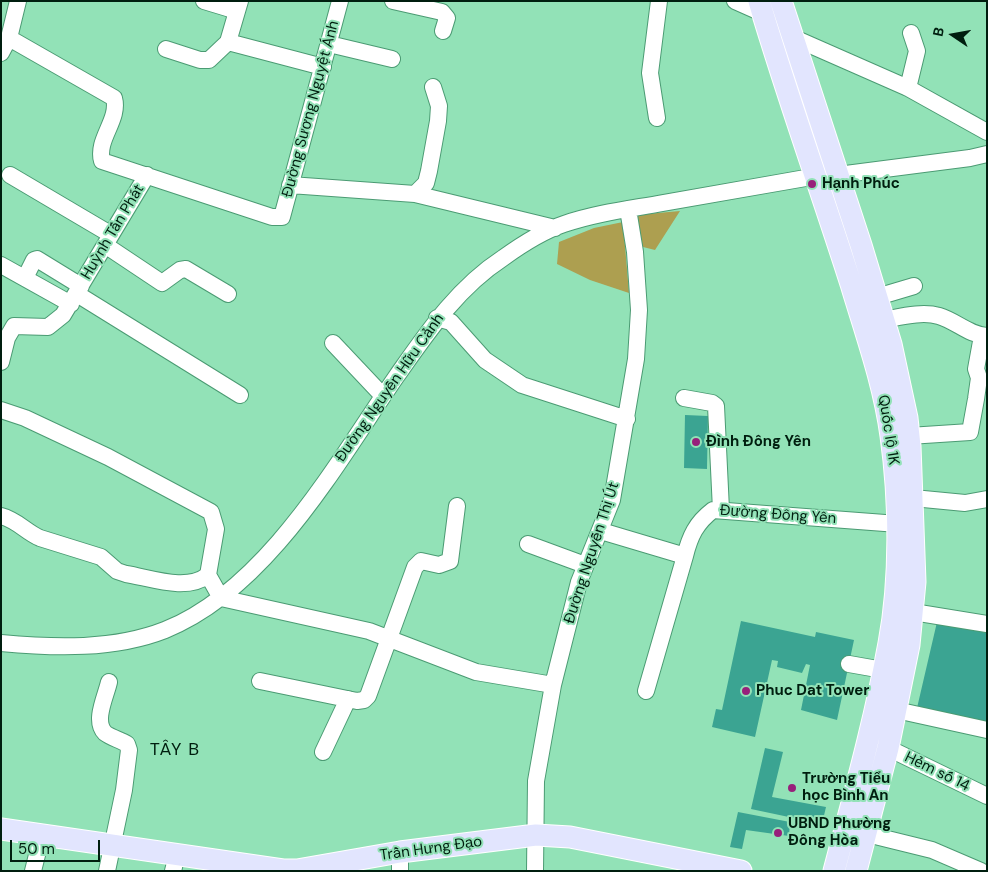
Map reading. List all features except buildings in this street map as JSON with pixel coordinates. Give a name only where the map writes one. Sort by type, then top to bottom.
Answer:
[{"type":"main road","name":"Quốc lộ 1K","points":[[781,1],[877,297],[907,418],[909,436],[913,498],[896,710],[867,834],[856,871]]},
{"type":"main road","name":"Quốc lộ 1K","points":[[761,7],[869,341],[887,411],[894,463],[903,611],[883,670],[860,774],[834,871]]},
{"type":"main road","name":"Trần Hưng Đạo","points":[[1,829],[113,845],[175,863],[297,871],[400,861],[536,835],[570,837],[741,871]]},
{"type":"street","points":[[1,54],[9,38],[18,1]]},
{"type":"street","points":[[166,49],[205,61],[228,42],[238,6],[204,1]]},
{"type":"street","name":"Đường Sương Nguyệt Ánh","points":[[147,175],[272,217],[282,217],[340,1]]},
{"type":"street","points":[[393,1],[442,12],[447,18],[442,31]]},
{"type":"street","points":[[657,118],[650,73],[659,1]]},
{"type":"street","points":[[735,1],[761,7]]},
{"type":"street","points":[[908,88],[918,51],[911,33]]},
{"type":"street","points":[[792,37],[908,88],[987,132]]},
{"type":"street","name":"Huỳnh Tấn Phát","points":[[1,362],[4,337],[14,326],[18,324],[48,327],[63,315],[147,175],[102,161],[100,152],[117,107],[114,98],[9,38]]},
{"type":"street","points":[[228,42],[322,67]]},
{"type":"street","points":[[329,44],[392,58]]},
{"type":"street","points":[[415,194],[426,183],[437,128],[439,106],[433,87]]},
{"type":"street","points":[[838,175],[970,158],[987,154]]},
{"type":"street","points":[[10,175],[107,240],[162,283],[180,270],[186,269],[228,294]]},
{"type":"street","name":"Đường Nguyễn Hữu Cảnh","points":[[1,643],[53,648],[135,638],[176,625],[238,586],[293,526],[437,318],[476,278],[501,258],[555,228],[612,211],[816,176]]},
{"type":"street","points":[[290,185],[415,194],[555,228]]},
{"type":"street","name":"Đường Nguyễn Thị Út","points":[[535,871],[536,781],[553,685],[570,614],[585,565],[601,531],[612,500],[627,420],[639,327],[635,252],[628,209]]},
{"type":"street","points":[[24,278],[34,260],[37,259],[76,295],[240,396]]},
{"type":"street","points":[[1,265],[24,278],[76,295]]},
{"type":"street","points":[[877,297],[914,286]]},
{"type":"street","points":[[883,320],[919,315],[938,316],[984,336],[976,369],[983,377],[970,432],[909,436]]},
{"type":"street","points":[[437,318],[451,322],[485,360],[522,385],[627,420]]},
{"type":"street","points":[[333,343],[383,396]]},
{"type":"street","points":[[684,398],[712,403],[716,406],[721,510]]},
{"type":"street","points":[[1,410],[25,418],[108,457],[211,512],[216,529],[208,576],[221,598],[369,631],[476,672],[553,685]]},
{"type":"street","points":[[913,498],[965,502],[987,499]]},
{"type":"street","points":[[260,681],[348,699],[364,700],[368,696],[391,638],[418,563],[421,561],[439,565],[450,560],[457,506]]},
{"type":"street","name":"Đường Đông Yên","points":[[646,691],[691,534],[704,517],[713,510],[898,524]]},
{"type":"street","points":[[1,516],[17,522],[30,534],[102,557],[117,571],[126,574],[189,584],[200,582],[208,576]]},
{"type":"street","points":[[601,531],[685,556]]},
{"type":"street","points":[[528,544],[585,565]]},
{"type":"street","points":[[903,611],[987,624]]},
{"type":"street","points":[[849,664],[883,670]]},
{"type":"street","points":[[106,871],[113,845],[129,750],[127,744],[105,733],[101,726],[99,718],[109,682]]},
{"type":"street","points":[[323,752],[348,699]]},
{"type":"street","points":[[896,710],[987,730]]},
{"type":"street","name":"Hẻm số 14","points":[[888,748],[987,796]]},
{"type":"street","points":[[867,834],[932,850],[981,871]]},
{"type":"street","points":[[33,871],[42,835]]},
{"type":"shaded area","points":[[680,211],[655,250],[639,246],[636,215]]},
{"type":"shaded area","points":[[623,222],[629,293],[590,280],[557,264],[559,242],[594,228]]},
{"type":"place","name":"Hạnh Phúc","points":[[812,184]]},
{"type":"place","name":"Đình Đông Yên","points":[[696,442]]},
{"type":"place","name":"Phuc Dat Tower","points":[[746,691]]},
{"type":"place","name":"Trường Tiểu học Bình An","points":[[792,788]]},
{"type":"place","name":"UBND Phường Đông Hòa","points":[[778,833]]},
{"type":"district","name":"TÂY B","points":[[175,750]]}]
